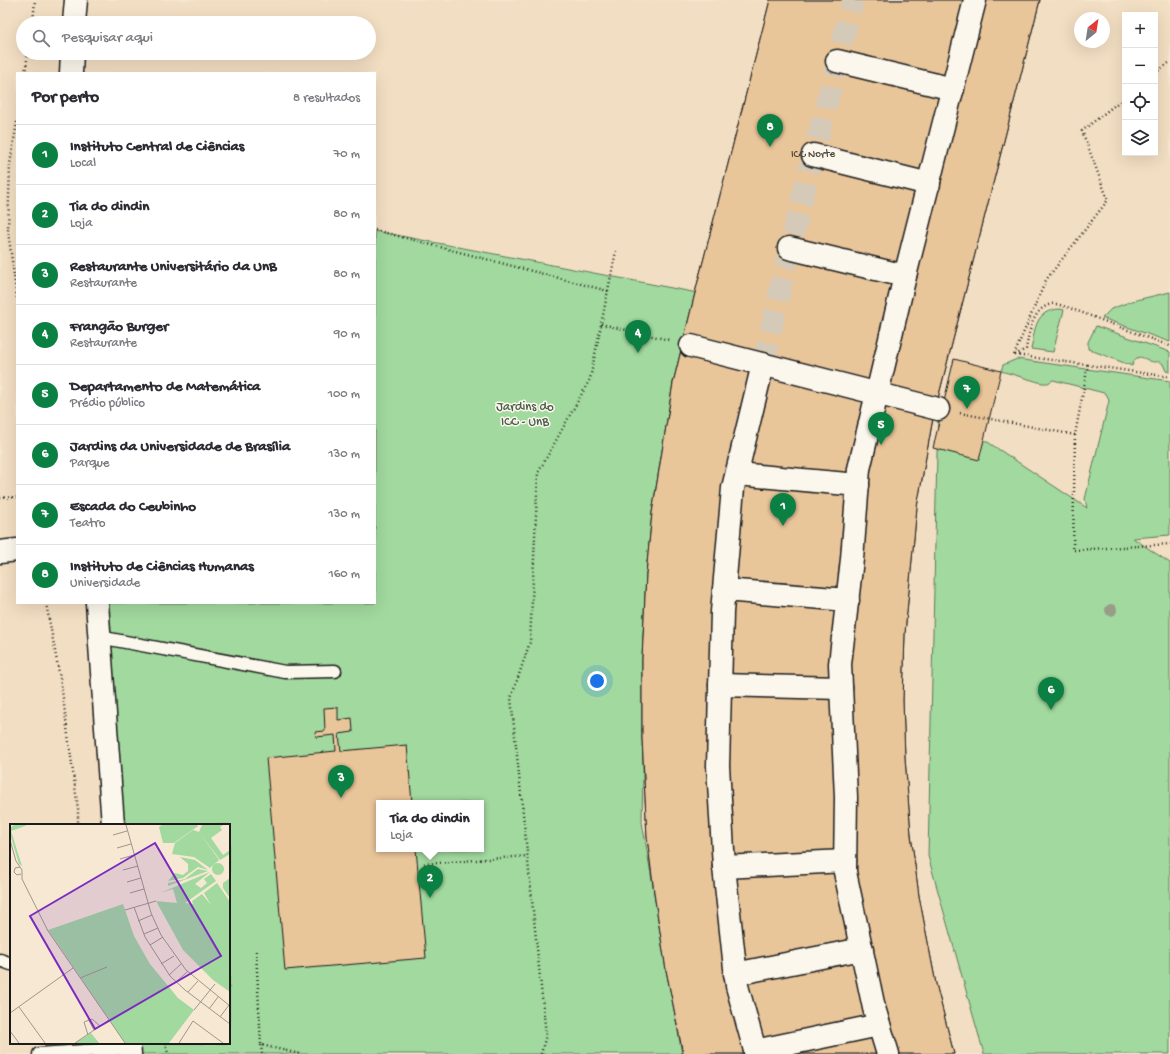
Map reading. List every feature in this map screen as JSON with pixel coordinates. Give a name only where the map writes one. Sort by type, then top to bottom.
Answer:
[{"type":"street","points":[[75,16],[76,0]]},
{"type":"street","points":[[888,1054],[879,1025],[845,872],[846,797],[840,664],[848,600],[860,469],[905,276],[975,0]]},
{"type":"street","points":[[70,72],[71,60]]},
{"type":"street","points":[[837,61],[953,89]]},
{"type":"street","points":[[813,155],[929,184]]},
{"type":"street","points":[[789,248],[905,276]]},
{"type":"street","points":[[691,346],[938,409]]},
{"type":"street","points":[[763,364],[733,488],[722,612],[718,766],[724,867],[737,986],[756,1053],[879,1025]]},
{"type":"street","points":[[736,474],[858,485]]},
{"type":"street","points":[[0,552],[16,550]]},
{"type":"street","points":[[724,590],[848,600]]},
{"type":"street","points":[[97,604],[113,824]]},
{"type":"street","points":[[720,685],[841,688]]},
{"type":"street","points":[[724,867],[845,861]]},
{"type":"street","points":[[735,974],[862,949]]},
{"type":"lane","points":[[99,637],[285,672],[335,671]]},
{"type":"lane","points":[[0,960],[10,964]]},
{"type":"lane","points":[[44,1050],[130,1048]]},
{"type":"path","points":[[34,16],[35,0]]},
{"type":"path","points":[[25,72],[27,60]]},
{"type":"path","points":[[1158,72],[1170,62]]},
{"type":"path","points":[[1014,355],[1046,280],[1108,200],[1082,131],[1122,99]]},
{"type":"path","points":[[16,128],[10,164],[8,231],[16,291]]},
{"type":"path","points":[[376,230],[608,291]]},
{"type":"path","points":[[541,1054],[546,1035],[511,698],[530,642],[538,472],[590,379],[616,252]]},
{"type":"path","points":[[1014,355],[1026,349],[1034,318],[1039,310],[1053,304],[1067,307],[1170,346]]},
{"type":"path","points":[[601,324],[691,346]]},
{"type":"path","points":[[1014,355],[1170,377]]},
{"type":"path","points":[[1088,365],[1075,435],[1073,550],[1170,544]]},
{"type":"path","points":[[938,409],[1075,435]]},
{"type":"path","points":[[0,498],[16,497]]},
{"type":"path","points":[[46,604],[61,682],[78,810],[78,824]]},
{"type":"path","points":[[424,864],[527,856]]},
{"type":"path","points":[[256,951],[262,1054]]},
{"type":"path","points":[[166,1044],[168,1054]]},
{"type":"path","points":[[261,1045],[300,1054]]},
{"type":"shaded area","points":[[0,0],[1170,0],[1170,1054],[0,1054]]},
{"type":"green space","name":"Jardins do ICC - UnB","points":[[376,231],[703,294],[647,562],[642,822],[682,1054],[132,1054],[131,1044],[230,1044],[230,824],[114,824],[101,604],[376,604]]},
{"type":"green space","points":[[1170,292],[1170,342],[1102,318],[1111,309],[1132,301]]},
{"type":"green space","points":[[1052,310],[1064,310],[1053,352],[1031,349],[1035,328],[1041,317],[1045,313]]},
{"type":"green space","points":[[1096,326],[1170,352],[1170,372],[1166,371],[1163,364],[1159,362],[1154,362],[1139,357],[1134,361],[1132,366],[1088,349],[1088,342]]},
{"type":"green space","points":[[1017,359],[1170,381],[1170,535],[1133,538],[1170,563],[1170,1054],[984,1054],[928,856],[938,409],[1087,508],[1085,499],[1109,401],[1107,395],[1104,393],[1053,380],[1048,383],[1042,383],[1001,371],[1003,365]]},
{"type":"building","points":[[770,0],[1040,0],[933,418],[917,507],[905,633],[903,700],[905,758],[911,835],[919,896],[936,984],[954,1054],[683,1054],[666,970],[647,837],[642,738],[642,659],[646,574],[652,513],[673,383]],"holes":[[[869,10],[921,23],[916,41],[865,28]],[[846,103],[897,117],[892,133],[841,120]],[[822,196],[873,209],[869,226],[817,213]],[[798,288],[850,302],[842,329],[791,316]],[[770,411],[821,421],[815,450],[764,442]],[[751,527],[803,535],[801,553],[749,547]],[[743,622],[771,623],[770,643],[742,642]],[[798,809],[800,828],[747,833],[745,814]],[[809,900],[812,919],[759,927],[756,907]],[[825,989],[829,1009],[777,1020],[773,1001]]]},
{"type":"building","points":[[770,0],[1040,0],[933,418],[917,507],[905,633],[903,700],[905,758],[911,835],[919,896],[936,984],[954,1054],[683,1054],[666,970],[647,837],[642,738],[642,659],[646,574],[652,513],[673,383]]},
{"type":"building","points":[[954,359],[1001,371],[979,460],[933,448]]},
{"type":"building","points":[[338,707],[338,720],[352,718],[353,732],[339,734],[341,751],[407,745],[412,800],[376,800],[376,852],[416,852],[426,958],[285,970],[266,758],[336,751],[335,735],[316,737],[315,732],[325,731],[324,708]]},
{"type":"tunnel","points":[[763,364],[792,238],[853,0]]},
{"type":"place","name":"Instituto de Ciências Humanas","points":[[770,147]]},
{"type":"place","name":"Frangão Burger","points":[[638,353]]},
{"type":"place","name":"Escada do Ceubinho","points":[[967,409]]},
{"type":"place","name":"Departamento de Matemática","points":[[881,445]]},
{"type":"place","name":"Instituto Central de Ciências","points":[[783,526]]},
{"type":"place","name":"Jardins da Universidade de Brasília","points":[[1051,710]]},
{"type":"place","name":"Restaurante Universitário da UnB","points":[[341,798]]},
{"type":"place","name":"Tia do dindin","points":[[430,898]]}]
